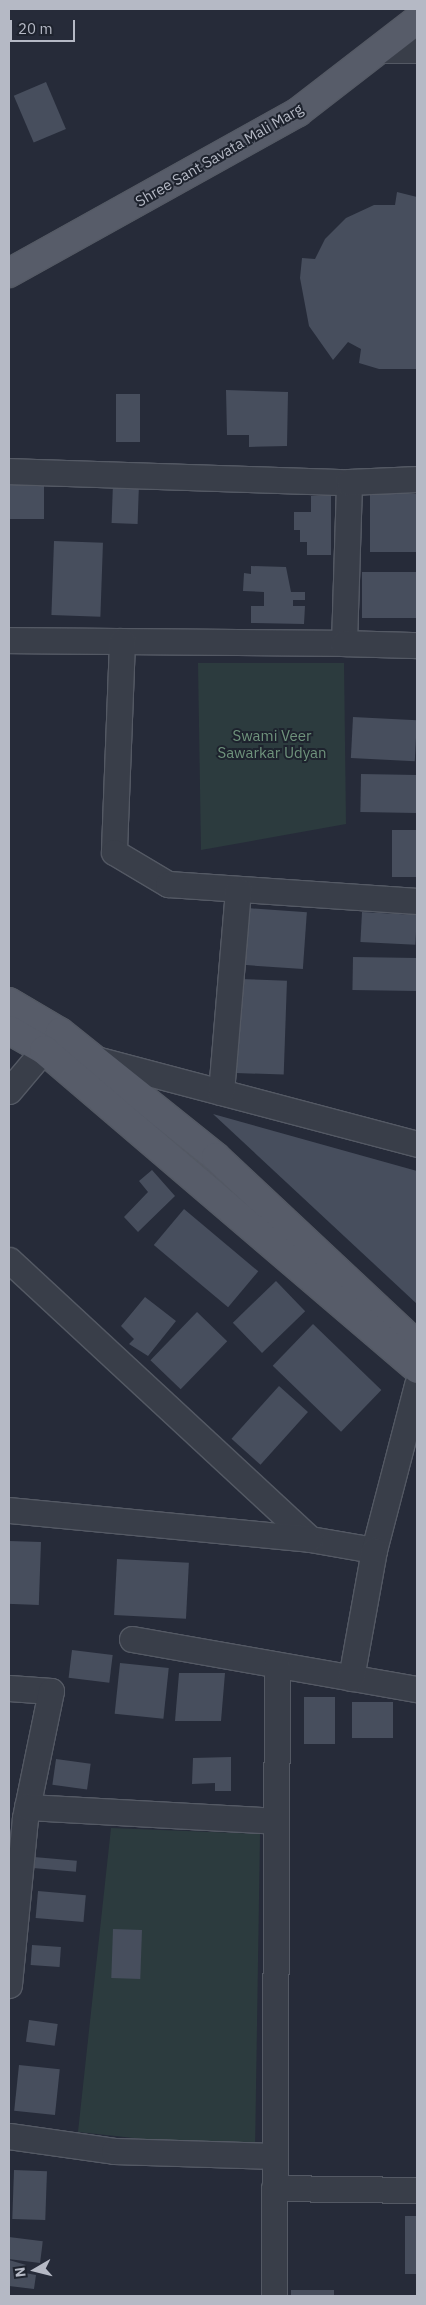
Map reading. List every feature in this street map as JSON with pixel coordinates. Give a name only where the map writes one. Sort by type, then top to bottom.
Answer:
[{"type":"main road","name":"Shree Sant Savata Mali Marg","points":[[9,273],[298,112],[383,50],[417,20]]},
{"type":"main road","points":[[9,1002],[417,1369]]},
{"type":"main road","points":[[9,1030],[52,1040],[92,1058],[216,1157],[417,1345]]},
{"type":"street","points":[[383,50],[417,50]]},
{"type":"street","points":[[9,471],[349,482],[417,479]]},
{"type":"street","points":[[344,643],[349,482]]},
{"type":"street","points":[[9,640],[417,645]]},
{"type":"street","points":[[122,641],[114,852],[168,884],[417,901]]},
{"type":"street","points":[[221,1092],[238,890]]},
{"type":"street","points":[[9,1091],[52,1040]]},
{"type":"street","points":[[92,1058],[417,1144]]},
{"type":"street","points":[[9,1260],[310,1539]]},
{"type":"street","points":[[351,1678],[374,1550],[417,1385]]},
{"type":"street","points":[[9,1510],[310,1539],[374,1550]]},
{"type":"street","points":[[132,1639],[417,1689]]},
{"type":"street","points":[[274,2296],[277,1665]]},
{"type":"street","points":[[9,1688],[51,1691],[28,1807],[13,1906],[9,1985]]},
{"type":"street","points":[[28,1807],[276,1821]]},
{"type":"street","points":[[9,2136],[114,2151],[275,2156]]},
{"type":"street","points":[[274,2188],[417,2190]]},
{"type":"green space","name":"Swami Veer Sawarkar Udyan","points":[[198,663],[344,663],[346,824],[201,850]]},
{"type":"green space","points":[[111,1828],[260,1834],[255,2151],[78,2132]]},
{"type":"building","points":[[46,82],[66,129],[34,143],[14,96]]},
{"type":"building","points":[[397,192],[417,197],[417,369],[379,369],[359,363],[361,349],[348,342],[333,360],[309,326],[300,278],[302,258],[315,259],[325,239],[346,218],[374,205],[395,205]]},
{"type":"building","points":[[226,390],[288,392],[287,446],[249,447],[249,435],[227,435]]},
{"type":"building","points":[[116,394],[140,394],[140,442],[116,442]]},
{"type":"building","points":[[9,483],[44,483],[44,519],[9,519]]},
{"type":"building","points":[[113,483],[139,484],[138,524],[112,523]]},
{"type":"building","points":[[370,494],[417,494],[417,552],[370,552]]},
{"type":"building","points":[[311,496],[331,496],[331,555],[307,555],[307,542],[300,542],[300,530],[294,530],[294,512],[311,512]]},
{"type":"building","points":[[54,541],[103,543],[100,617],[51,615]]},
{"type":"building","points":[[251,566],[286,567],[291,592],[305,592],[305,600],[293,600],[293,606],[305,606],[304,624],[251,623],[251,606],[264,606],[264,592],[243,591],[244,573],[251,574]]},
{"type":"building","points":[[362,572],[417,572],[417,618],[362,618]]},
{"type":"building","points":[[353,717],[417,720],[415,761],[351,758]]},
{"type":"building","points":[[361,774],[417,775],[416,813],[360,812]]},
{"type":"building","points":[[392,830],[417,830],[417,877],[392,877]]},
{"type":"building","points":[[247,908],[307,912],[303,969],[243,965]]},
{"type":"building","points":[[362,912],[417,915],[415,945],[360,942]]},
{"type":"building","points":[[353,957],[417,958],[416,991],[352,990]]},
{"type":"building","points":[[239,979],[287,981],[284,1075],[236,1073]]},
{"type":"building","points":[[213,1114],[417,1171],[417,1304]]},
{"type":"building","points":[[152,1170],[175,1196],[138,1232],[124,1217],[148,1192],[139,1181]]},
{"type":"building","points":[[184,1209],[258,1271],[228,1307],[154,1245]]},
{"type":"building","points":[[276,1281],[305,1311],[262,1353],[233,1323]]},
{"type":"building","points":[[145,1297],[176,1321],[148,1356],[129,1344],[134,1339],[121,1326]]},
{"type":"building","points":[[197,1312],[227,1341],[181,1389],[150,1360]]},
{"type":"building","points":[[313,1324],[381,1390],[341,1432],[273,1366]]},
{"type":"building","points":[[279,1386],[308,1412],[260,1465],[231,1439]]},
{"type":"building","points":[[9,1541],[41,1542],[39,1605],[9,1604]]},
{"type":"building","points":[[117,1559],[189,1563],[186,1619],[114,1615]]},
{"type":"building","points":[[72,1650],[113,1655],[109,1683],[69,1678]]},
{"type":"building","points":[[120,1663],[169,1668],[163,1719],[115,1714]]},
{"type":"building","points":[[179,1673],[225,1673],[221,1721],[175,1721]]},
{"type":"building","points":[[304,1697],[335,1697],[335,1744],[304,1744]]},
{"type":"building","points":[[352,1702],[393,1702],[393,1738],[352,1738]]},
{"type":"building","points":[[231,1757],[231,1791],[215,1791],[215,1783],[192,1784],[193,1758]]},
{"type":"building","points":[[56,1759],[91,1764],[87,1790],[52,1785]]},
{"type":"building","points":[[34,1857],[77,1861],[76,1872],[33,1868]]},
{"type":"building","points":[[38,1891],[86,1895],[83,1922],[36,1918]]},
{"type":"building","points":[[113,1929],[142,1930],[140,1979],[111,1978]]},
{"type":"building","points":[[32,1945],[61,1947],[60,1967],[31,1965]]},
{"type":"building","points":[[29,2020],[58,2024],[55,2046],[26,2042]]},
{"type":"building","points":[[19,2065],[60,2069],[55,2115],[14,2111]]},
{"type":"building","points":[[14,2170],[47,2171],[45,2220],[12,2219]]},
{"type":"building","points":[[405,2216],[417,2216],[417,2274],[405,2274]]},
{"type":"building","points":[[9,2237],[43,2241],[40,2263],[9,2259]]},
{"type":"building","points":[[9,2260],[26,2265],[25,2273],[36,2275],[34,2289],[9,2286]]},
{"type":"building","points":[[291,2290],[334,2290],[334,2296],[291,2296]]}]
